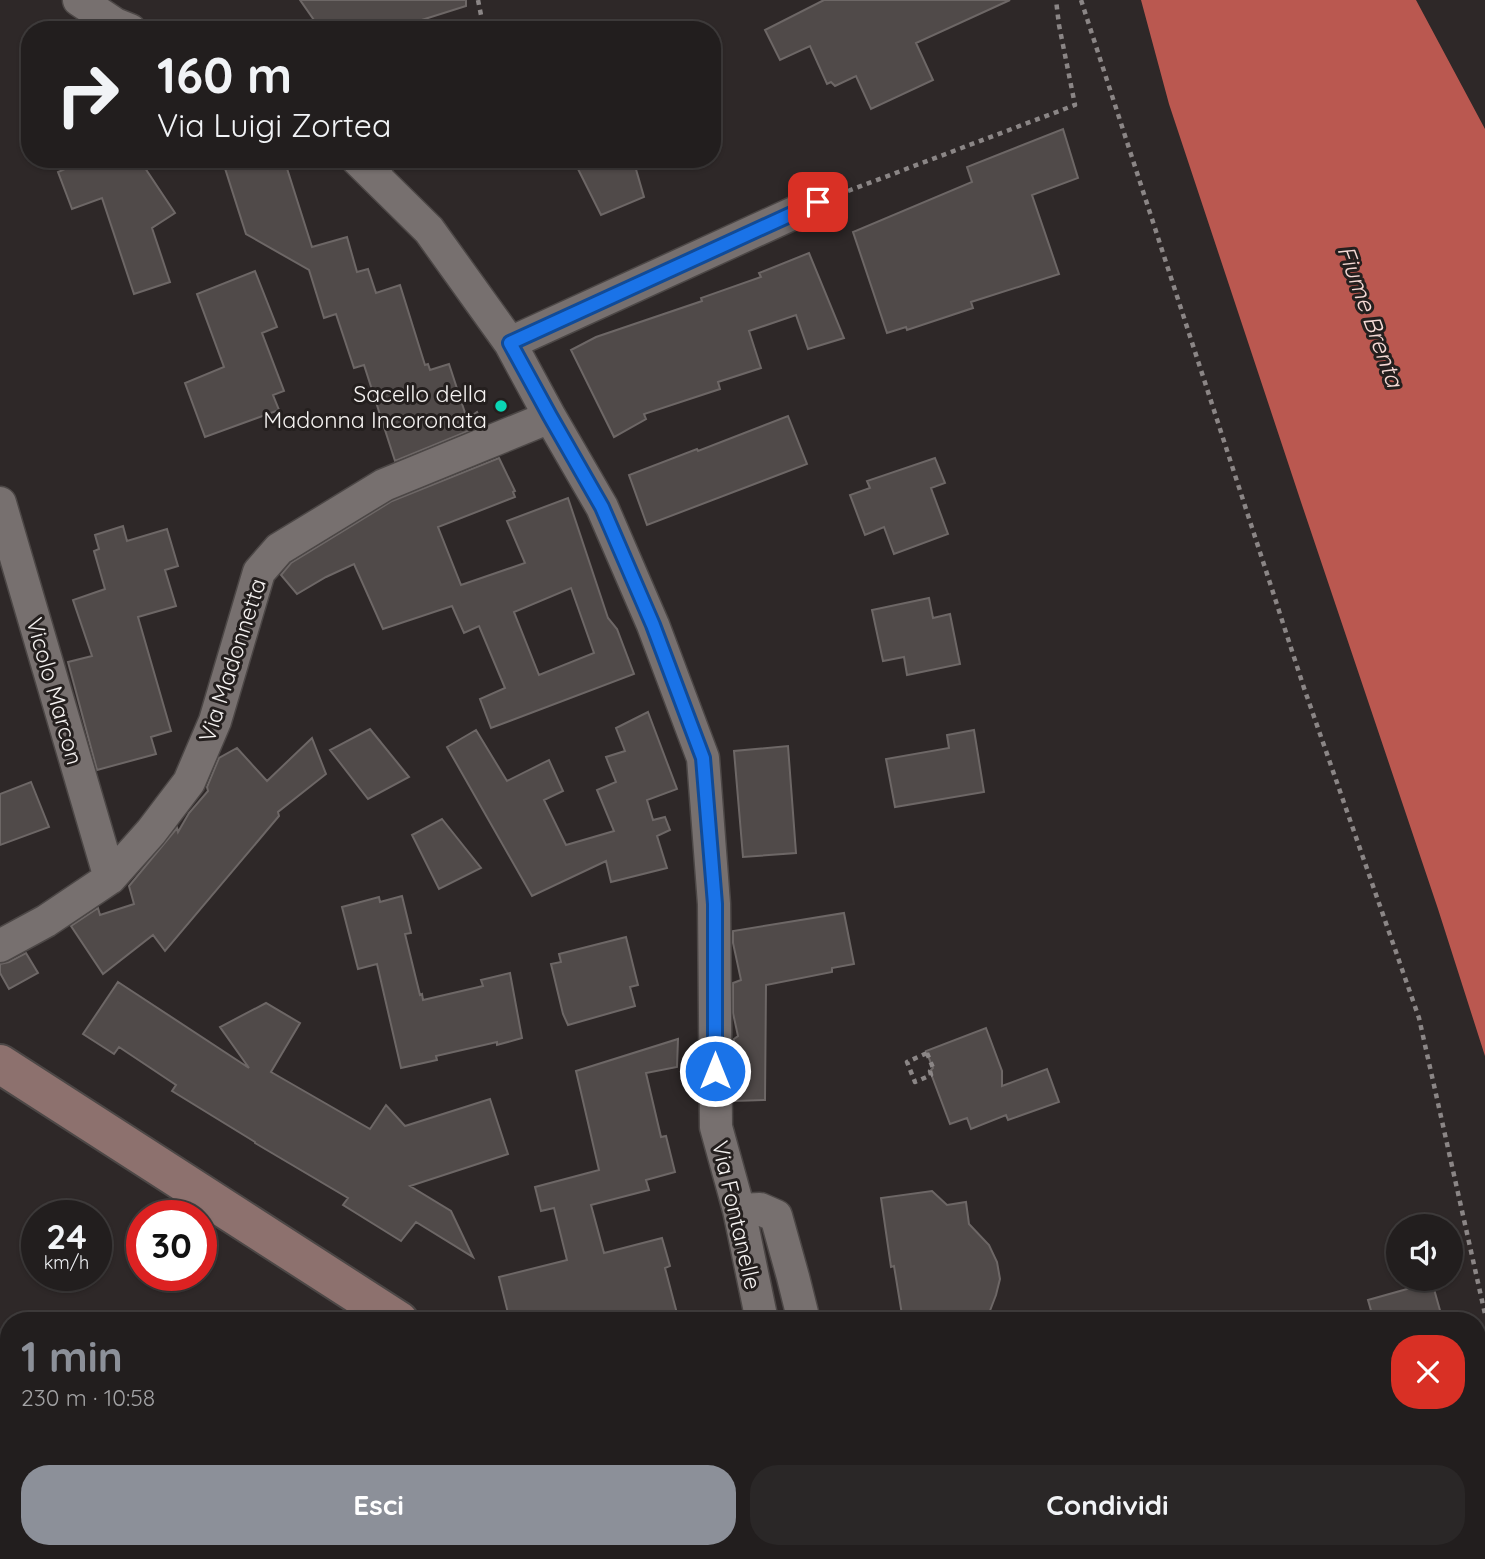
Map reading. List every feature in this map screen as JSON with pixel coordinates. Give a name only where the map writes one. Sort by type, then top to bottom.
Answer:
[{"type":"street","points":[[79,0],[110,21]]},
{"type":"street","name":"Via Fontanelle","points":[[377,168],[429,230],[510,343],[602,507],[653,625],[703,758],[715,904],[716,1127],[739,1210],[760,1312]]},
{"type":"street","points":[[510,343],[818,202]]},
{"type":"street","name":"Via Madonnetta","points":[[0,946],[46,921],[110,878],[151,832],[189,782],[215,721],[259,572],[279,549],[384,485],[550,416]]},
{"type":"street","name":"Vicolo Marcon","points":[[0,503],[110,878]]},
{"type":"street","points":[[0,1064],[385,1312]]},
{"type":"street","points":[[739,1210],[760,1209],[776,1216],[802,1312]]},
{"type":"path","points":[[478,0],[482,21]]},
{"type":"path","points":[[818,202],[1075,105],[1056,0]]},
{"type":"path","points":[[1081,0],[1304,688],[1419,1018],[1485,1312]]},
{"type":"path","points":[[927,1053],[933,1068],[931,1075],[915,1082],[907,1062],[927,1053]]},
{"type":"water","name":"Fiume Brenta","points":[[1141,0],[1416,0],[1485,129],[1485,1056],[1169,104]]},
{"type":"building","points":[[300,0],[466,0],[466,6],[418,21],[315,21]]},
{"type":"building","points":[[824,0],[1010,0],[916,43],[933,80],[871,109],[856,76],[835,86],[831,82],[827,84],[810,46],[780,60],[765,30]]},
{"type":"building","points":[[1063,129],[1078,178],[1032,195],[1059,274],[971,302],[973,308],[907,330],[906,327],[887,333],[853,232],[972,182],[967,167]]},
{"type":"building","points":[[67,168],[145,168],[175,213],[152,228],[170,282],[134,294],[102,198],[72,209],[58,172]]},
{"type":"building","points":[[225,168],[287,168],[312,247],[347,237],[357,272],[368,269],[376,293],[400,285],[425,365],[428,364],[430,370],[449,364],[467,419],[477,412],[483,425],[395,461],[364,365],[354,368],[336,314],[324,318],[309,270],[246,234]]},
{"type":"building","points":[[578,168],[636,168],[644,197],[601,215]]},
{"type":"building","points":[[809,253],[844,338],[808,349],[796,315],[749,331],[761,368],[718,382],[720,389],[644,414],[646,419],[614,437],[571,350],[596,337],[702,301],[701,298],[761,277],[759,273]]},
{"type":"building","points":[[255,271],[277,327],[262,333],[284,391],[273,395],[279,410],[205,437],[185,383],[224,367],[197,294]]},
{"type":"building","points":[[788,416],[807,464],[647,525],[629,475]]},
{"type":"building","points":[[499,458],[515,491],[515,497],[438,527],[461,585],[525,563],[507,521],[568,498],[608,618],[617,629],[634,674],[491,728],[480,699],[505,688],[479,626],[464,633],[452,606],[383,629],[354,564],[297,594],[281,575],[291,563],[392,501]],"holes":[[[571,588],[594,653],[539,675],[514,612]]]},
{"type":"building","points":[[935,458],[945,483],[931,488],[948,534],[894,554],[884,527],[865,535],[850,495],[870,488],[867,481]]},
{"type":"building","points":[[123,526],[127,541],[167,529],[178,566],[165,570],[176,606],[138,617],[171,731],[151,737],[156,754],[97,770],[68,662],[92,656],[73,600],[105,589],[94,551],[99,549],[95,535]]},
{"type":"building","points":[[929,598],[933,618],[950,614],[960,664],[907,675],[904,657],[883,661],[872,610]]},
{"type":"building","points":[[648,712],[677,789],[647,800],[653,820],[665,817],[670,830],[657,836],[667,868],[611,882],[606,861],[532,896],[447,747],[476,730],[507,781],[549,760],[563,791],[544,800],[566,845],[614,831],[597,790],[616,782],[606,757],[625,751],[616,728]]},
{"type":"building","points":[[370,729],[409,777],[368,799],[330,750]]},
{"type":"building","points":[[974,730],[984,792],[895,807],[886,759],[949,748],[947,735]]},
{"type":"building","points":[[312,738],[326,774],[278,812],[279,816],[165,951],[153,935],[103,974],[71,926],[98,908],[100,915],[134,904],[129,886],[177,828],[178,832],[189,813],[208,791],[207,787],[219,758],[237,748],[267,781]]},
{"type":"building","points":[[788,746],[796,853],[743,857],[734,751]]},
{"type":"building","points":[[31,782],[49,827],[0,845],[0,794]]},
{"type":"building","points":[[442,819],[481,868],[439,889],[412,835]]},
{"type":"building","points":[[402,896],[411,933],[405,934],[423,1000],[483,986],[481,980],[510,973],[522,1038],[436,1056],[437,1060],[401,1068],[377,964],[358,969],[342,907],[379,897],[380,902]]},
{"type":"building","points":[[844,913],[854,964],[832,968],[832,972],[766,985],[765,1100],[734,1101],[734,1039],[738,1036],[733,1013],[733,983],[741,980],[733,931]]},
{"type":"building","points":[[626,937],[638,985],[630,987],[635,1006],[568,1025],[551,964],[561,962],[559,954]]},
{"type":"building","points":[[26,953],[38,973],[9,989],[0,973],[0,964]]},
{"type":"building","points":[[118,982],[249,1068],[220,1027],[266,1003],[300,1023],[271,1072],[370,1129],[386,1105],[405,1126],[490,1099],[508,1154],[410,1186],[451,1211],[473,1257],[416,1222],[401,1241],[343,1205],[348,1198],[172,1091],[176,1085],[119,1047],[114,1054],[83,1034]]},
{"type":"building","points":[[986,1028],[1002,1071],[1002,1086],[1047,1069],[1059,1102],[1008,1120],[1006,1115],[971,1129],[967,1118],[950,1124],[930,1071],[933,1068],[926,1051]]},
{"type":"building","points":[[678,1039],[677,1067],[646,1073],[661,1137],[666,1136],[675,1172],[646,1180],[649,1190],[591,1205],[604,1253],[662,1238],[670,1266],[665,1268],[677,1312],[508,1312],[499,1277],[567,1260],[554,1208],[541,1211],[535,1187],[599,1170],[576,1071]]},
{"type":"building","points":[[932,1191],[947,1205],[966,1202],[969,1224],[989,1245],[997,1262],[1000,1279],[989,1312],[902,1312],[894,1266],[891,1267],[881,1198]]},
{"type":"building","points":[[1400,1291],[1435,1291],[1440,1312],[1371,1312],[1368,1300]]},
{"type":"place","name":"Sacello della Madonna Incoronata","points":[[501,406]]},
{"type":"route","points":[[715,1071],[715,904],[703,758],[653,625],[602,507],[510,343],[818,202]]}]
